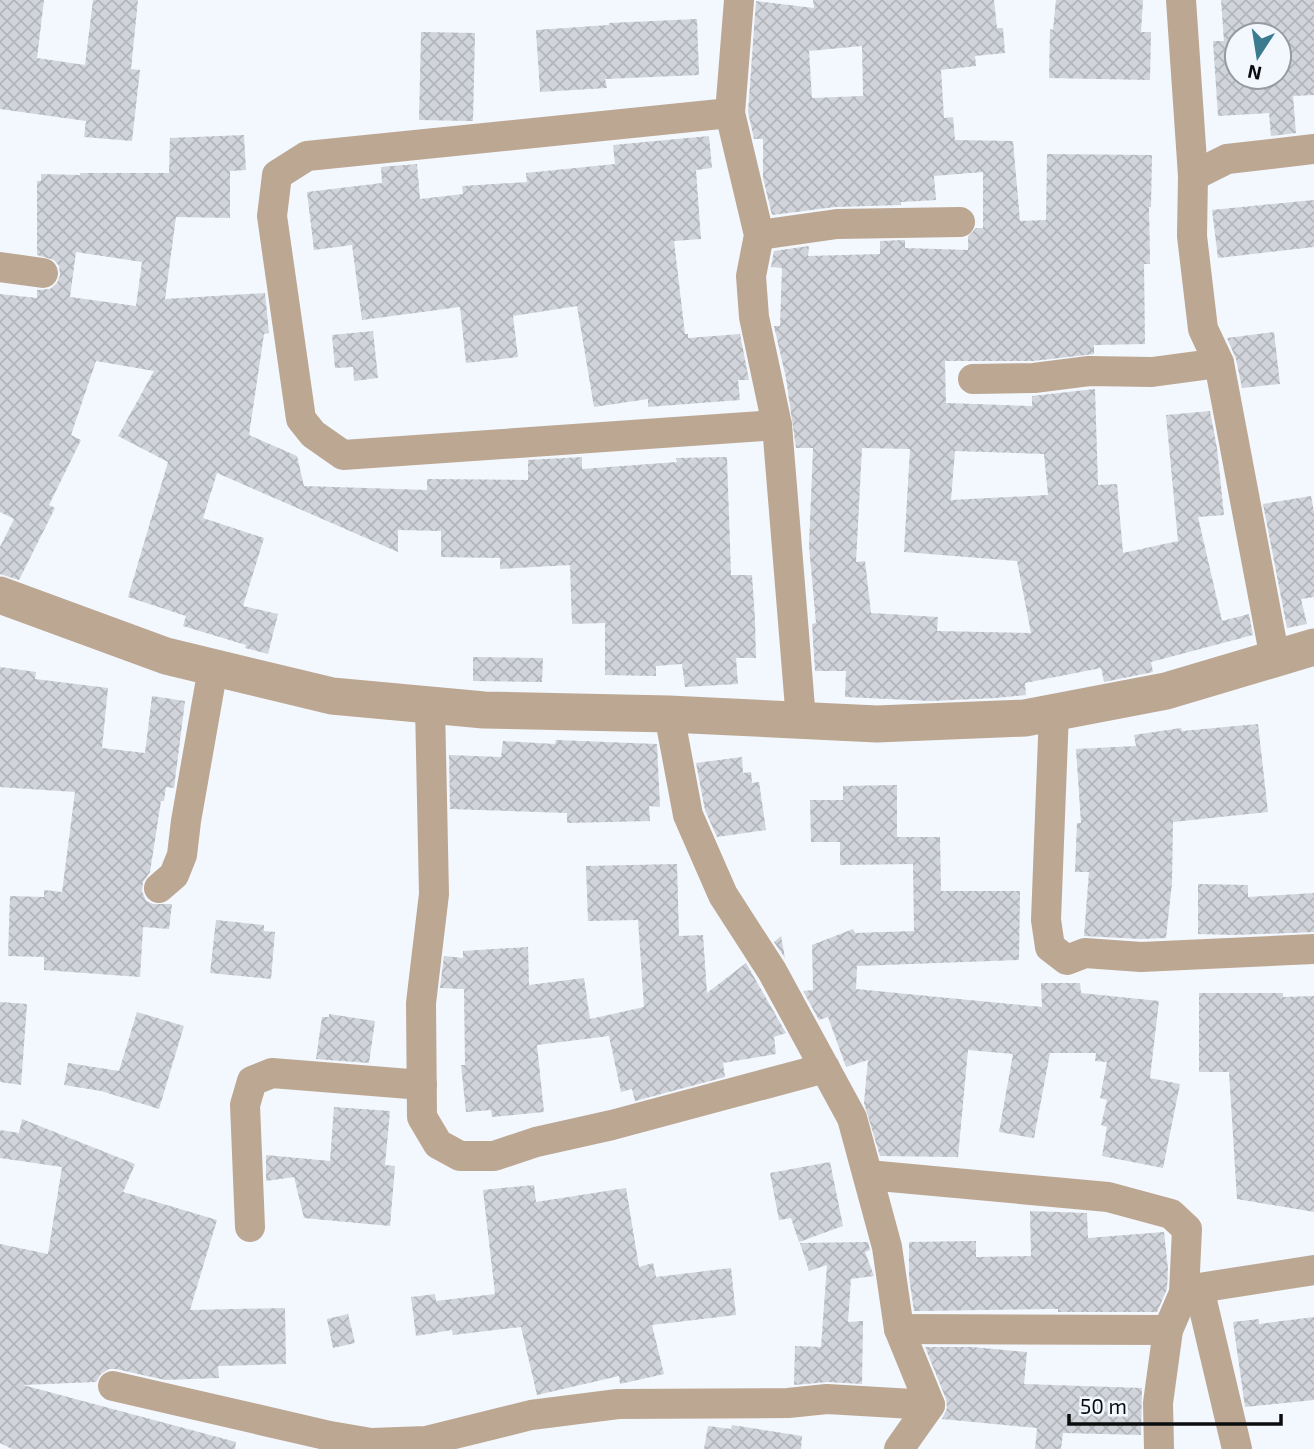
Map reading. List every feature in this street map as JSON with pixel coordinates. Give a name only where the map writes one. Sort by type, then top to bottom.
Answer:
[{"type":"street","points":[[738,0],[730,113],[759,235],[751,276],[754,317],[777,425],[801,720]]},
{"type":"street","points":[[1181,0],[1193,176],[1192,236],[1203,329],[1219,363],[1275,659]]},
{"type":"street","points":[[730,113],[307,156],[277,175],[272,216],[301,419],[313,434],[343,455],[777,425]]},
{"type":"street","points":[[1193,176],[1227,159],[1314,149]]},
{"type":"street","points":[[759,235],[836,225],[960,222]]},
{"type":"street","points":[[0,267],[43,272]]},
{"type":"street","points":[[973,379],[1034,378],[1089,371],[1152,372],[1219,363]]},
{"type":"street","points":[[0,596],[166,656],[332,696],[484,710],[669,714],[877,724],[1025,718],[1166,691],[1314,647]]},
{"type":"street","points":[[159,888],[174,875],[182,855],[214,667]]},
{"type":"street","points":[[430,705],[434,894],[421,1003],[422,1117],[438,1144],[460,1156],[494,1156],[536,1142],[612,1125],[825,1068]]},
{"type":"street","points":[[1054,712],[1046,920],[1050,947],[1067,960],[1085,953],[1140,957],[1314,949]]},
{"type":"street","points":[[669,714],[688,816],[723,895],[772,971],[852,1118],[887,1247],[899,1329],[930,1405]]},
{"type":"street","points":[[250,1227],[245,1105],[252,1081],[272,1073],[422,1085]]},
{"type":"street","points":[[868,1175],[1108,1197],[1171,1214],[1187,1229],[1192,1290],[1237,1449]]},
{"type":"street","points":[[1159,1449],[1158,1403],[1168,1330],[1192,1290],[1314,1270]]},
{"type":"street","points":[[899,1329],[1168,1330]]},
{"type":"street","points":[[113,1386],[329,1443],[426,1441],[531,1415],[618,1404],[749,1404],[827,1399],[930,1405]]},
{"type":"street","points":[[899,1449],[930,1405]]},
{"type":"building","points":[[0,0],[44,0],[37,58],[85,65],[93,0],[138,0],[131,69],[140,70],[132,141],[84,137],[86,121],[0,109]]},
{"type":"building","points":[[813,0],[994,0],[997,28],[1003,28],[1005,53],[975,56],[976,66],[941,70],[944,118],[953,117],[955,140],[1013,141],[1020,221],[1046,220],[1047,154],[1152,155],[1150,264],[1144,264],[1145,344],[1094,345],[1094,354],[1033,361],[945,361],[946,403],[1032,406],[1032,396],[1095,389],[1098,485],[1117,484],[1123,553],[1178,541],[1166,415],[1210,411],[1224,515],[1198,517],[1222,621],[1249,614],[1253,635],[1151,662],[1153,672],[1104,682],[1101,668],[1025,683],[1026,695],[996,698],[931,701],[845,697],[846,671],[815,671],[812,624],[816,623],[809,546],[813,448],[796,448],[786,378],[774,326],[780,326],[782,268],[771,267],[774,251],[809,246],[808,256],[880,254],[880,241],[905,240],[905,248],[968,250],[968,237],[976,228],[983,228],[983,172],[934,176],[936,200],[901,202],[901,205],[835,207],[772,215],[763,178],[763,139],[754,139],[748,112],[756,1],[814,8]],"holes":[[[862,46],[863,96],[812,98],[809,51]],[[862,448],[910,449],[904,552],[1017,561],[1031,633],[937,631],[938,617],[871,613],[865,561],[856,562]],[[955,451],[1044,454],[1048,495],[951,500]]]},
{"type":"building","points":[[1056,0],[1143,0],[1141,32],[1151,32],[1150,80],[1049,78],[1050,29],[1053,30]]},
{"type":"building","points":[[1221,0],[1314,0],[1314,95],[1293,96],[1296,133],[1271,136],[1269,113],[1218,116],[1213,41],[1223,41],[1223,91],[1293,91],[1293,21],[1223,21],[1223,27]]},
{"type":"building","points":[[697,19],[699,75],[605,79],[607,88],[540,92],[536,30]]},
{"type":"building","points":[[421,32],[475,33],[473,121],[419,120]]},
{"type":"building","points":[[244,135],[246,170],[230,171],[230,218],[176,217],[165,299],[265,293],[269,333],[264,334],[249,435],[297,456],[304,486],[427,490],[427,479],[528,480],[528,460],[582,457],[582,469],[677,462],[676,458],[727,457],[731,575],[752,575],[755,619],[756,658],[736,658],[738,684],[685,687],[682,664],[656,666],[656,676],[605,675],[605,623],[572,624],[570,565],[500,569],[500,558],[441,557],[441,531],[398,530],[398,552],[217,473],[203,518],[264,538],[243,606],[278,614],[268,654],[183,626],[186,616],[128,597],[168,462],[118,436],[154,371],[96,361],[71,435],[81,440],[49,505],[55,508],[19,580],[0,574],[0,547],[14,519],[0,512],[0,294],[37,298],[37,290],[50,289],[57,283],[60,275],[59,266],[54,260],[37,255],[37,181],[41,181],[41,174],[169,173],[170,138]],"holes":[[[76,252],[142,262],[136,306],[70,297]]]},
{"type":"building","points":[[709,136],[712,168],[696,170],[701,239],[674,241],[685,334],[688,334],[688,338],[740,334],[749,380],[738,380],[740,400],[648,407],[648,399],[594,407],[577,306],[513,316],[518,357],[466,363],[460,307],[362,320],[352,245],[314,250],[307,192],[382,183],[381,167],[417,164],[420,199],[463,194],[462,186],[527,182],[526,173],[615,164],[613,145]]},
{"type":"building","points":[[1314,200],[1314,247],[1218,258],[1212,210]]},
{"type":"building","points":[[373,331],[378,378],[354,381],[353,367],[335,368],[332,335]]},
{"type":"building","points":[[1274,332],[1280,384],[1242,388],[1236,359],[1227,338]]},
{"type":"building","points":[[1311,496],[1314,512],[1314,597],[1301,599],[1307,624],[1287,628],[1263,504]]},
{"type":"building","points":[[473,657],[543,658],[542,682],[473,681]]},
{"type":"building","points":[[0,667],[36,672],[35,679],[108,688],[102,748],[145,753],[152,696],[185,701],[174,788],[166,787],[164,801],[161,801],[150,872],[143,882],[142,891],[146,901],[153,904],[172,904],[169,929],[143,927],[140,977],[44,970],[44,957],[8,956],[10,896],[44,897],[44,890],[62,892],[75,792],[0,787]]},
{"type":"building","points":[[1258,724],[1268,812],[1173,822],[1172,883],[1166,938],[1084,936],[1089,872],[1075,872],[1077,823],[1081,823],[1076,749],[1136,746],[1134,735],[1181,728],[1182,731]]},
{"type":"building","points":[[556,740],[657,744],[660,807],[649,806],[650,821],[567,823],[567,813],[450,809],[449,755],[501,757],[503,741],[555,744]]},
{"type":"building","points":[[742,757],[743,773],[751,772],[752,783],[759,782],[766,830],[717,837],[705,810],[696,763]]},
{"type":"building","points":[[897,785],[897,837],[940,837],[941,891],[1020,891],[1019,960],[857,966],[856,989],[1042,1007],[1041,983],[1080,983],[1081,993],[1159,1001],[1150,1078],[1180,1084],[1163,1168],[1102,1156],[1107,1127],[1101,1125],[1107,1100],[1100,1098],[1107,1062],[1095,1061],[1096,1053],[1050,1053],[1034,1138],[999,1132],[1013,1054],[968,1050],[958,1157],[880,1156],[864,1103],[868,1060],[846,1067],[828,1017],[819,1020],[803,991],[813,990],[812,945],[853,929],[855,933],[914,931],[913,864],[840,865],[840,842],[811,842],[810,800],[843,800],[843,786]]},
{"type":"building","points":[[677,864],[679,936],[703,935],[707,993],[746,963],[786,1033],[774,1037],[776,1054],[723,1063],[725,1077],[635,1101],[632,1089],[621,1092],[609,1036],[537,1045],[544,1112],[492,1117],[491,1110],[466,1112],[461,1065],[465,1065],[464,989],[440,988],[444,956],[463,958],[463,951],[528,947],[529,985],[584,978],[590,1019],[644,1007],[638,920],[588,921],[586,866]]},
{"type":"building","points":[[1198,884],[1248,885],[1248,897],[1314,893],[1314,932],[1198,934]]},
{"type":"building","points":[[216,920],[264,925],[264,931],[275,932],[271,979],[210,973]]},
{"type":"building","points":[[781,936],[785,958],[774,942]]},
{"type":"building","points":[[1199,993],[1283,993],[1283,997],[1314,996],[1314,1212],[1237,1199],[1229,1072],[1199,1072]]},
{"type":"building","points":[[0,1002],[27,1004],[21,1085],[0,1082]]},
{"type":"building","points":[[137,1012],[184,1026],[159,1109],[101,1091],[64,1085],[68,1063],[119,1071]]},
{"type":"building","points":[[329,1014],[375,1021],[369,1063],[316,1059],[322,1017],[329,1017]]},
{"type":"building","points":[[334,1107],[390,1111],[385,1165],[395,1166],[390,1226],[304,1218],[294,1177],[266,1181],[266,1155],[330,1161]]},
{"type":"building","points":[[22,1119],[135,1164],[123,1192],[217,1220],[190,1310],[285,1308],[286,1364],[218,1366],[219,1378],[165,1380],[109,1369],[101,1374],[96,1382],[23,1385],[236,1442],[235,1449],[12,1449],[0,1443],[0,1244],[48,1254],[62,1167],[0,1158],[0,1130],[19,1133]]},
{"type":"building","points":[[830,1162],[843,1226],[799,1242],[791,1218],[779,1220],[770,1173]]},
{"type":"building","points":[[534,1185],[536,1202],[626,1188],[639,1267],[653,1263],[656,1277],[731,1268],[736,1315],[652,1325],[664,1374],[620,1384],[619,1376],[537,1395],[521,1327],[453,1335],[452,1330],[416,1336],[411,1297],[435,1294],[436,1301],[495,1294],[483,1190]]},
{"type":"building","points":[[1030,1211],[1087,1213],[1088,1238],[1164,1232],[1167,1289],[1157,1312],[1058,1312],[1058,1309],[914,1311],[909,1277],[909,1242],[976,1241],[976,1257],[1031,1256]]},
{"type":"building","points":[[868,1242],[870,1250],[865,1252],[874,1276],[851,1279],[848,1322],[863,1321],[862,1384],[828,1382],[794,1385],[795,1346],[821,1347],[827,1265],[809,1271],[800,1243]]},
{"type":"building","points":[[348,1314],[355,1343],[333,1348],[327,1319]]},
{"type":"building","points":[[1314,1317],[1314,1400],[1245,1407],[1233,1322],[1259,1319],[1259,1324]]},
{"type":"building","points":[[925,1347],[972,1347],[1027,1352],[1024,1384],[1142,1388],[1141,1435],[1063,1433],[1061,1449],[1035,1449],[1037,1428],[942,1419],[947,1408],[946,1399]]},
{"type":"building","points":[[732,1425],[802,1436],[801,1449],[704,1449],[708,1426],[731,1429]]}]
